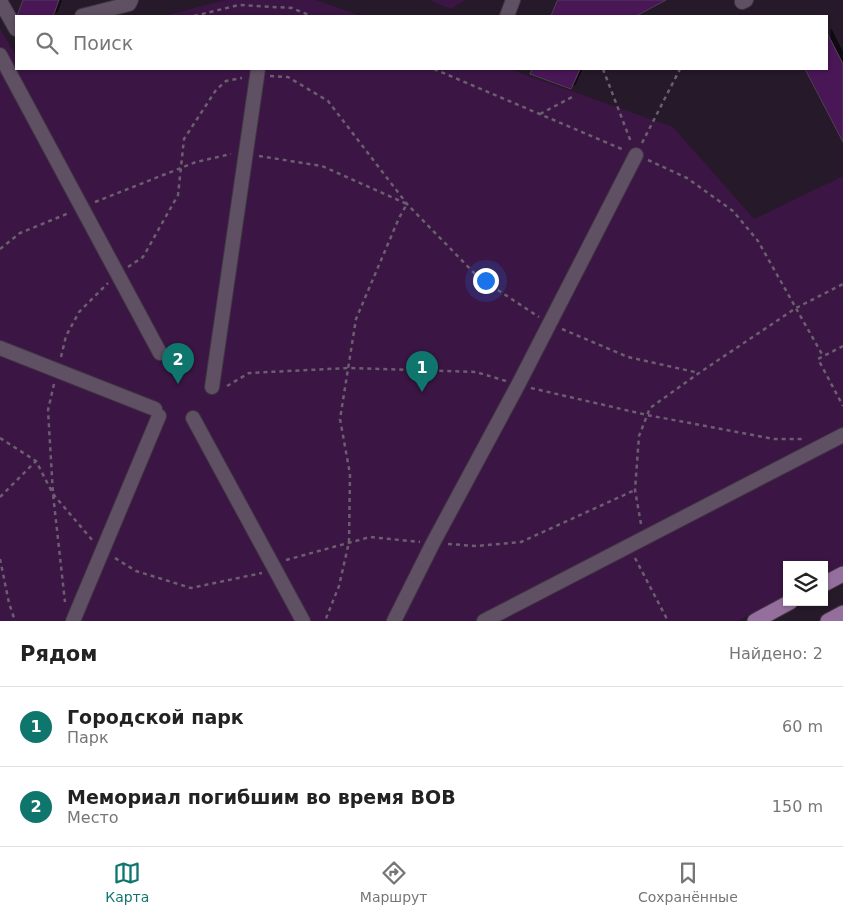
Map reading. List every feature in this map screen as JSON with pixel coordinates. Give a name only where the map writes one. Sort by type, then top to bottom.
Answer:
[{"type":"main road","points":[[828,582],[843,574]]},
{"type":"main road","points":[[755,621],[783,606]]},
{"type":"main road","points":[[828,621],[843,613]]},
{"type":"street","points":[[86,15],[129,4],[130,0]]},
{"type":"street","points":[[507,15],[513,0]]},
{"type":"street","points":[[0,1],[15,27]]},
{"type":"street","points":[[0,55],[160,353]]},
{"type":"street","points":[[212,387],[258,72]]},
{"type":"street","points":[[394,621],[636,155]]},
{"type":"street","points":[[0,348],[157,413],[69,616]]},
{"type":"street","points":[[193,418],[303,621]]},
{"type":"street","points":[[484,621],[843,435]]},
{"type":"path","points":[[198,15],[239,6],[292,8],[309,15]]},
{"type":"path","points":[[436,70],[687,178],[732,212],[758,241],[824,356]]},
{"type":"path","points":[[603,70],[636,155]]},
{"type":"path","points":[[636,155],[679,70]]},
{"type":"path","points":[[69,616],[53,494],[48,410],[66,336],[79,312],[117,274],[143,257],[178,195],[184,139],[216,90],[226,81],[258,72],[288,77],[328,101],[407,204],[478,277],[549,324],[628,357],[699,373]]},
{"type":"path","points":[[540,114],[574,96]]},
{"type":"path","points":[[0,249],[20,233],[181,168],[196,162],[239,153],[322,166],[407,204]]},
{"type":"path","points":[[325,621],[339,586],[350,542],[350,474],[340,419],[356,319],[399,218],[407,204]]},
{"type":"path","points":[[644,537],[635,490],[639,436],[650,408],[796,308],[843,284]]},
{"type":"path","points":[[843,346],[818,359],[843,406]]},
{"type":"path","points":[[0,497],[36,461]]},
{"type":"path","points":[[628,545],[668,621]]},
{"type":"path","points":[[0,560],[9,604],[15,621]]},
{"type":"shaded area","points":[[225,0],[316,0],[358,15],[168,15]]},
{"type":"shaded area","points":[[429,0],[466,0],[450,9]]},
{"type":"shaded area","points":[[0,28],[15,54],[15,70],[512,70],[673,127],[754,219],[843,176],[843,565],[828,573],[828,561],[783,561],[783,597],[738,621],[0,621]]},
{"type":"building","points":[[23,0],[59,0],[53,15],[17,15]]},
{"type":"building","points":[[666,0],[638,15],[551,15],[557,1]]},
{"type":"building","points":[[828,35],[843,64],[843,142],[806,70],[828,70]]},
{"type":"building","points":[[532,70],[580,70],[571,89],[530,74]]},
{"type":"place","name":"Мемориал погибшим во время ВОВ","points":[[178,384]]},
{"type":"place","name":"Городской парк","points":[[422,392]]}]
